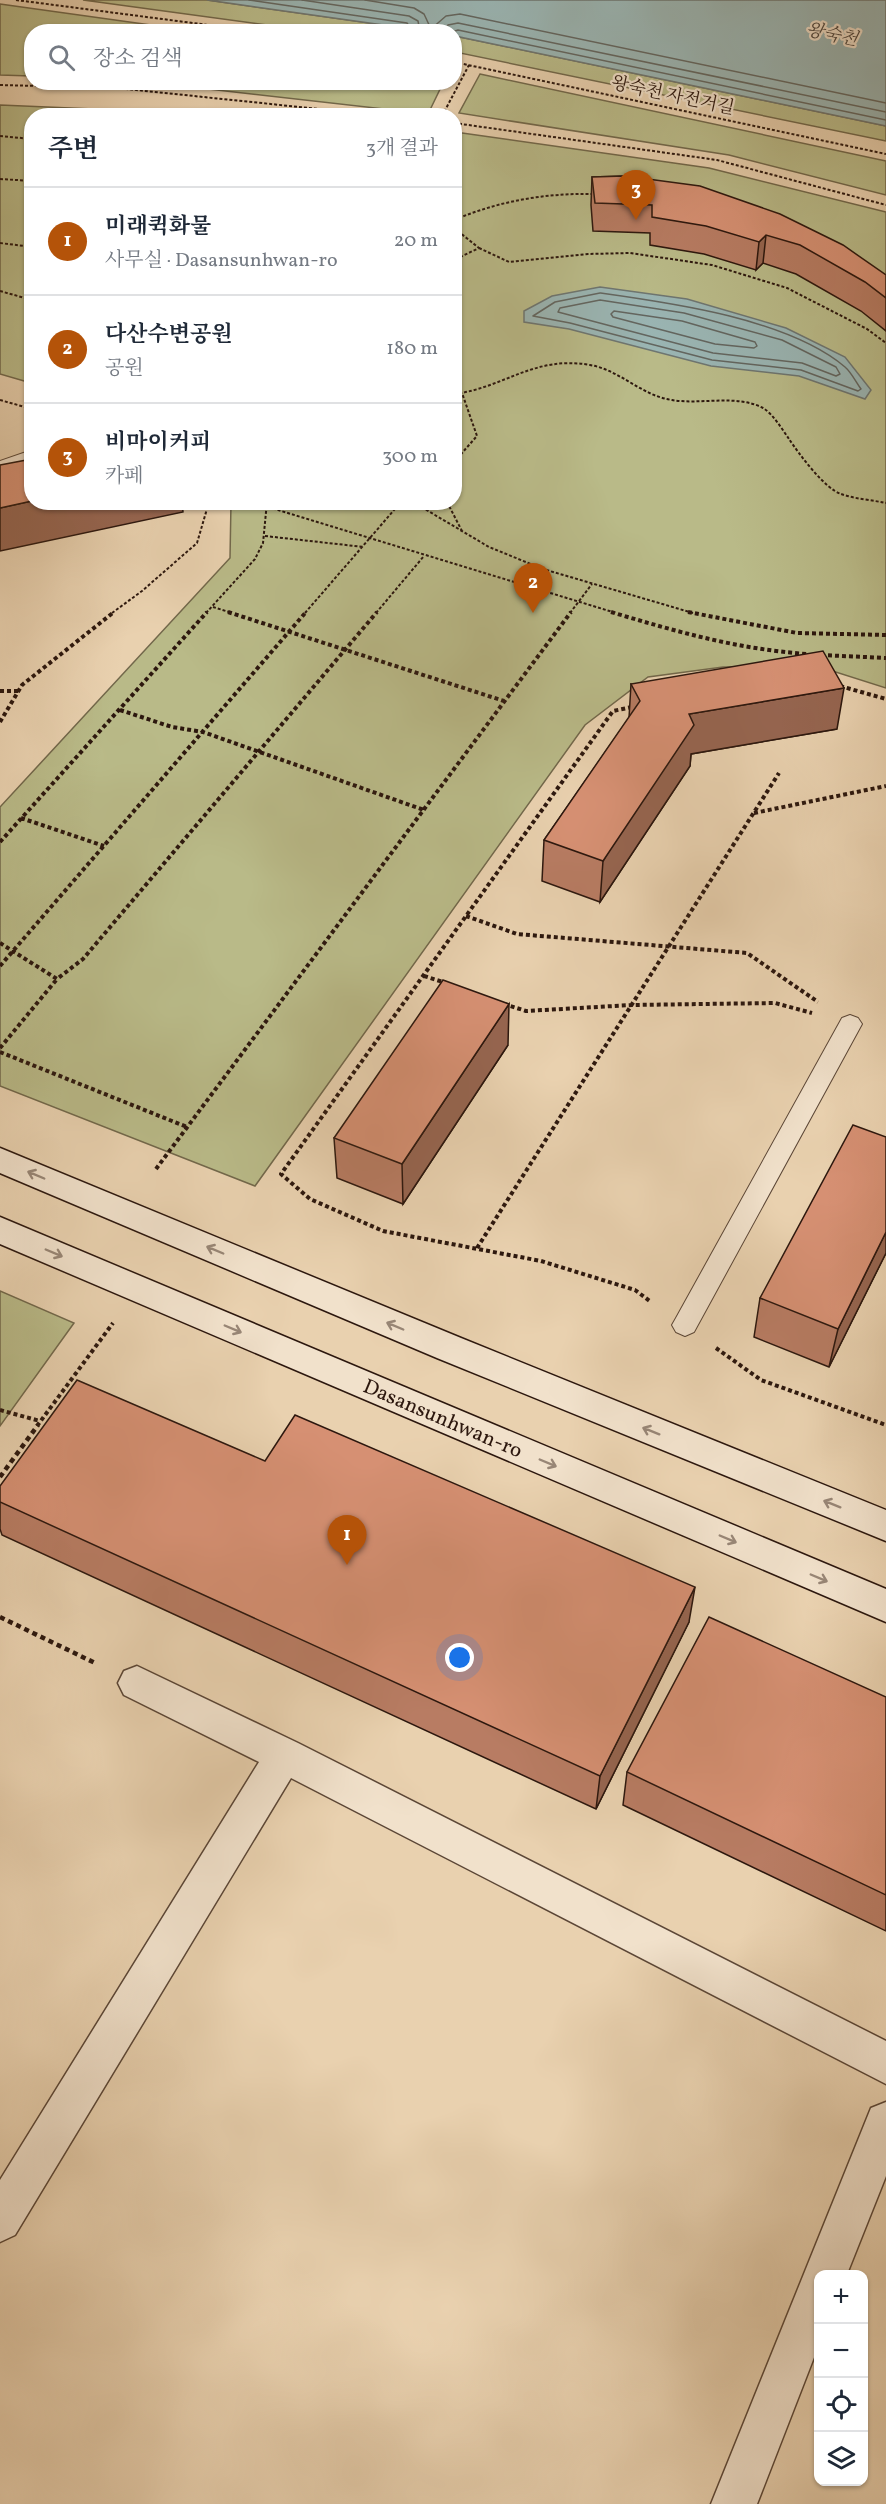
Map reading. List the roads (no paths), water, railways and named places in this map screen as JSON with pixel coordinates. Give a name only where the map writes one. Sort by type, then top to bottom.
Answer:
[{"type":"street","points":[[0,1160],[449,1348],[886,1526]]},
{"type":"street","name":"Dasansunhwan-ro","points":[[0,1230],[886,1606]]},
{"type":"street","points":[[136,1683],[284,1755],[886,2063]]},
{"type":"street","points":[[0,2220],[284,1755]]},
{"type":"street","points":[[827,2270],[886,2123]]},
{"type":"street","points":[[734,2504],[814,2304]]},
{"type":"lane","points":[[0,468],[24,459]]},
{"type":"lane","points":[[685,1325],[850,1024]]},
{"type":"water","name":"왕숙천","points":[[207,0],[886,0],[886,126],[462,37],[462,24],[377,24]]},
{"type":"water","points":[[600,287],[687,299],[786,328],[845,357],[871,390],[865,399],[799,376],[711,366],[569,329],[524,322],[524,311],[552,296]]},
{"type":"place","name":"비마이커피","points":[[636,220]]},
{"type":"place","name":"다산수변공원","points":[[533,613]]},
{"type":"place","name":"미래퀵화물","points":[[347,1565]]}]
